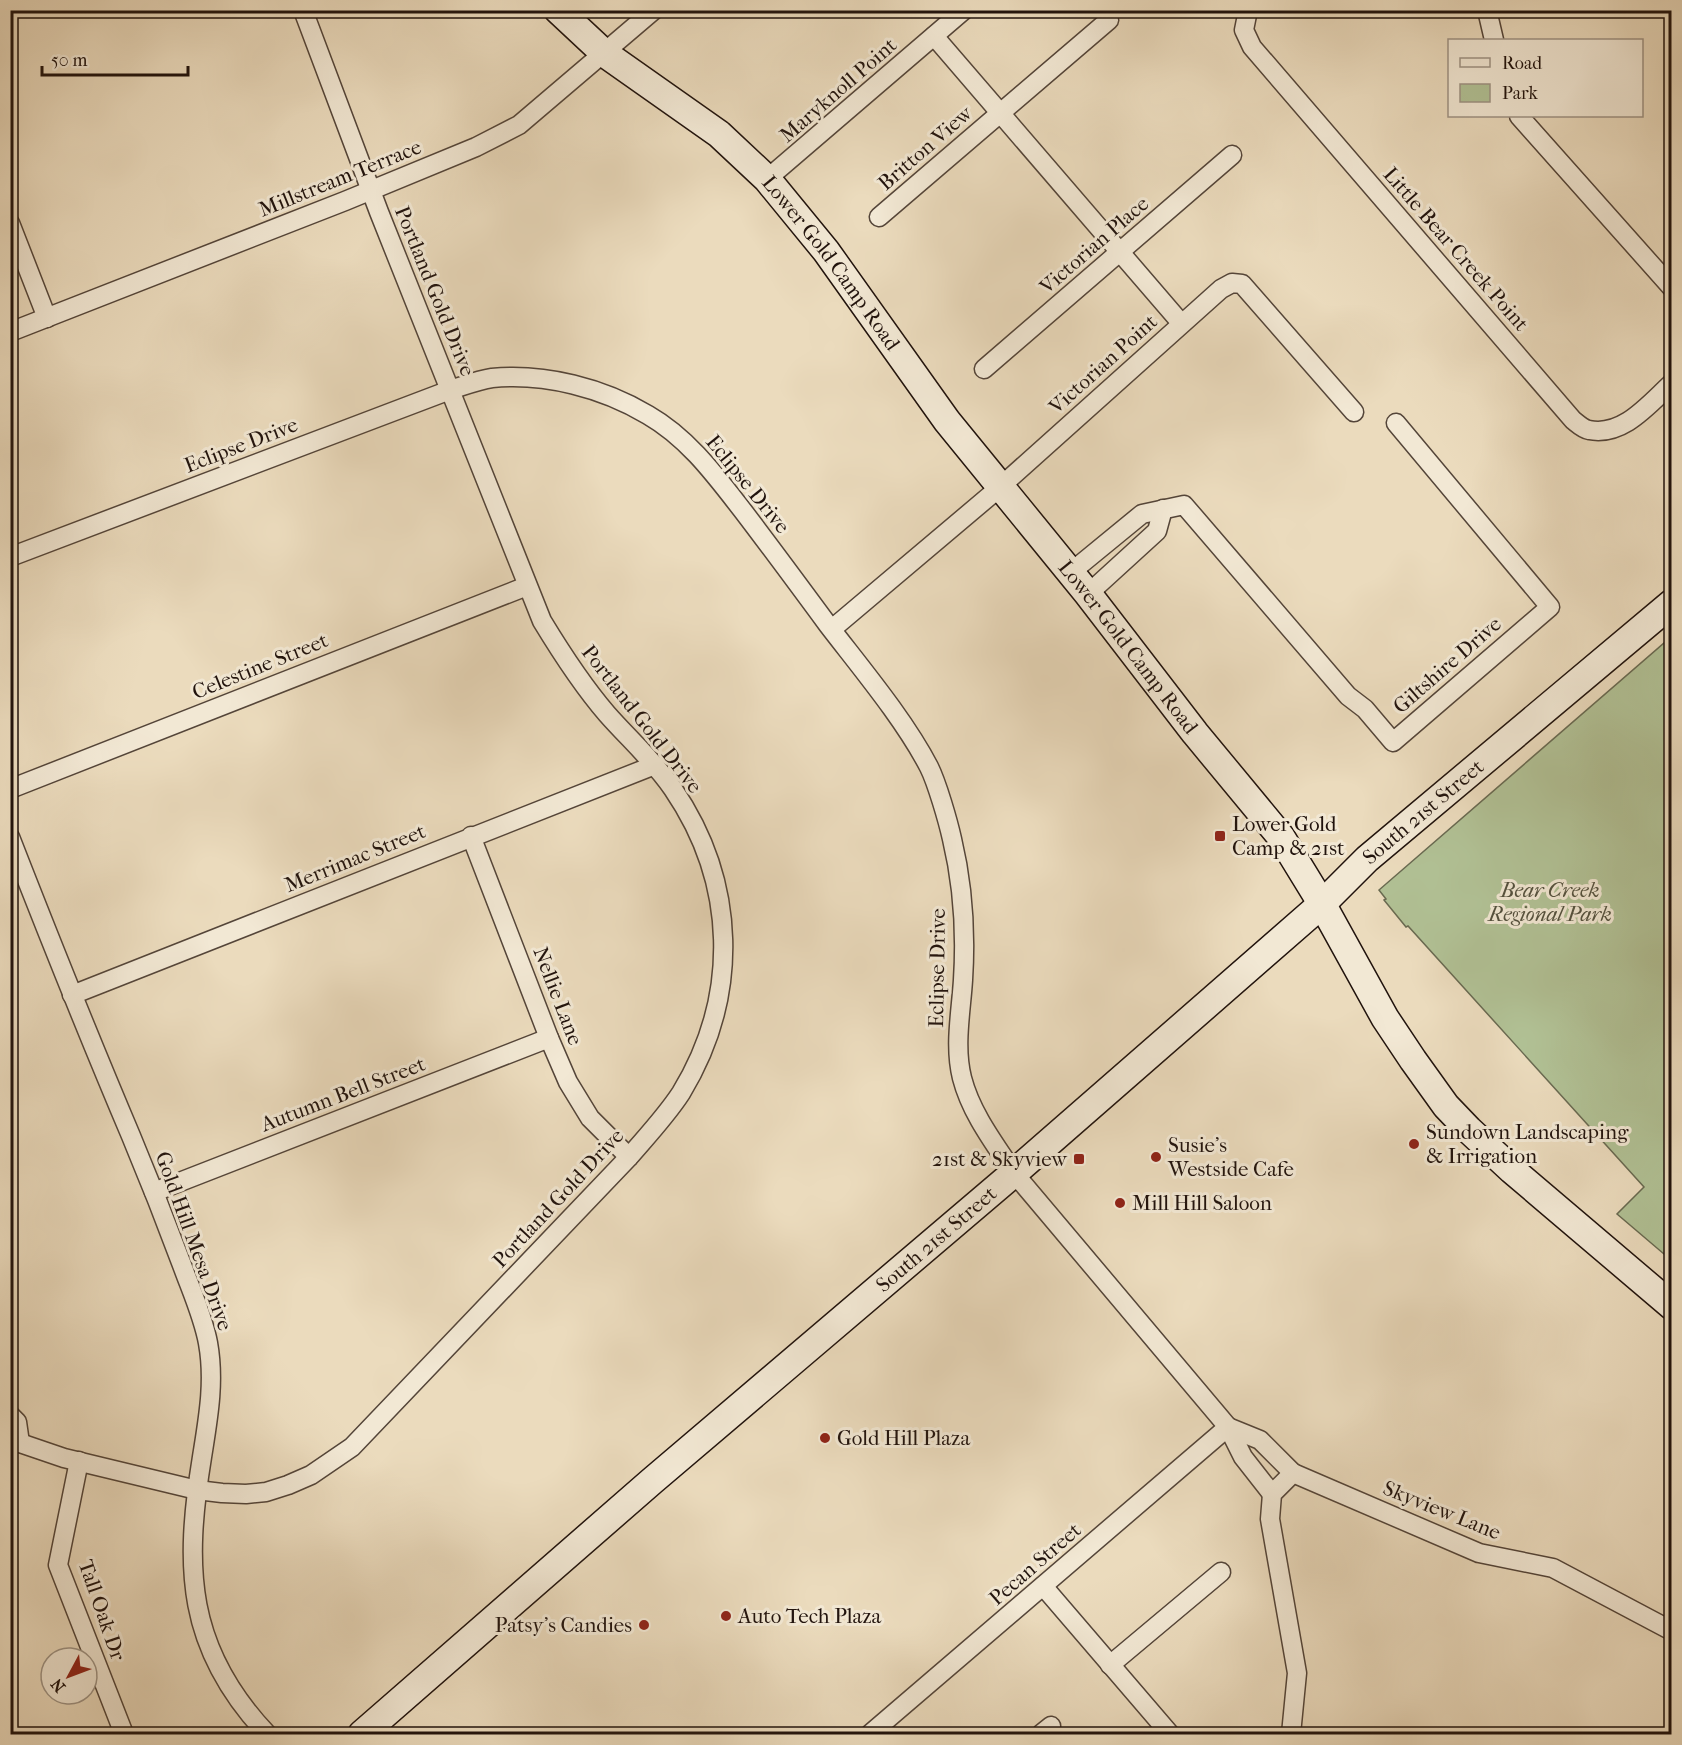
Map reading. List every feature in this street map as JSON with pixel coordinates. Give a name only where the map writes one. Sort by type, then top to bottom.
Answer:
[{"type":"street","name":"Portland Gold Drive","points":[[15,1443],[197,1490],[246,1494],[266,1492],[288,1485],[331,1463],[359,1439],[630,1157],[674,1103],[696,1066],[717,1008],[723,975],[723,942],[721,910],[708,854],[673,790],[655,765],[582,684],[542,621],[371,191],[303,10]]},
{"type":"street","name":"Lower Gold Camp Road","points":[[558,10],[604,53],[719,134],[767,179],[826,251],[947,421],[999,488],[1088,594],[1196,733],[1281,837],[1322,904],[1385,1018],[1446,1106],[1512,1170],[1671,1306]]},
{"type":"street","name":"Millstream Terrace","points":[[10,332],[371,191],[476,147],[519,125],[654,10]]},
{"type":"street","name":"Maryknoll Point","points":[[767,179],[964,10]]},
{"type":"street","name":"Little Bear Creek Point","points":[[1248,10],[1244,30],[1252,47],[1573,420],[1587,430],[1604,431],[1627,423],[1671,383]]},
{"type":"street","points":[[1487,10],[1494,39]]},
{"type":"street","name":"Britton View","points":[[879,217],[1109,20]]},
{"type":"street","name":"Britton View","points":[[934,36],[1181,323]]},
{"type":"street","points":[[1520,117],[1671,288]]},
{"type":"street","name":"Victorian Place","points":[[984,369],[1232,155]]},
{"type":"street","points":[[10,223],[47,318]]},
{"type":"street","name":"Victorian Point","points":[[832,629],[999,488],[1181,323],[1221,289],[1232,283],[1242,284],[1354,412]]},
{"type":"street","name":"Eclipse Drive","points":[[10,557],[450,390],[489,378],[518,377],[553,380],[594,390],[648,415],[705,462],[904,727],[930,769],[952,839],[964,921],[963,978],[958,1036],[961,1076],[970,1101],[1014,1173]]},
{"type":"street","name":"Giltshire Drive","points":[[1070,573],[1142,514],[1184,505],[1348,696],[1365,709],[1393,742],[1550,607],[1396,423]]},
{"type":"street","points":[[1088,594],[1157,531],[1163,509]]},
{"type":"street","name":"Celestine Street","points":[[10,789],[527,585]]},
{"type":"street","name":"South 21st Street","points":[[362,1734],[645,1488],[1014,1173],[1322,904],[1367,860],[1671,603]]},
{"type":"street","name":"Merrimac Street","points":[[72,995],[655,765]]},
{"type":"street","name":"Nellie Lane","points":[[471,836],[568,1082],[590,1118],[630,1157]]},
{"type":"street","name":"Gold Hill Mesa Drive","points":[[10,837],[72,995],[154,1192],[198,1309],[208,1343],[210,1416],[197,1490],[193,1544],[196,1605],[203,1634],[226,1680],[267,1734]]},
{"type":"street","name":"Autumn Bell Street","points":[[154,1192],[549,1038]]},
{"type":"street","name":"Skyview Lane","points":[[1014,1173],[1228,1426],[1243,1457],[1272,1494]]},
{"type":"street","points":[[10,1415],[17,1422],[15,1443]]},
{"type":"street","name":"Skyview Lane","points":[[1228,1426],[1260,1440],[1293,1473],[1479,1553],[1553,1568],[1671,1631]]},
{"type":"street","name":"Pecan Street","points":[[870,1734],[1228,1426]]},
{"type":"street","name":"Tall Oak Dr","points":[[79,1461],[58,1565],[124,1734]]},
{"type":"street","points":[[1291,1734],[1297,1673],[1270,1519],[1272,1494],[1293,1473]]},
{"type":"street","points":[[1110,1665],[1221,1572]]},
{"type":"street","points":[[1044,1586],[1170,1734]]},
{"type":"green space","name":"Bear Creek Regional Park","points":[[1671,637],[1671,1260],[1617,1214],[1644,1187],[1408,926],[1406,927],[1384,900],[1386,899],[1379,890]]},
{"type":"place","name":"Lower Gold Camp & 21st","points":[[1220,836]]},
{"type":"place","name":"Sundown Landscaping & Irrigation","points":[[1414,1144]]},
{"type":"place","name":"Susie's Westside Cafe","points":[[1156,1157]]},
{"type":"place","name":"21st & Skyview","points":[[1079,1159]]},
{"type":"place","name":"Mill Hill Saloon","points":[[1120,1203]]},
{"type":"place","name":"Gold Hill Plaza","points":[[825,1438]]},
{"type":"place","name":"Auto Tech Plaza","points":[[726,1616]]},
{"type":"place","name":"Patsy's Candies","points":[[644,1625]]}]
